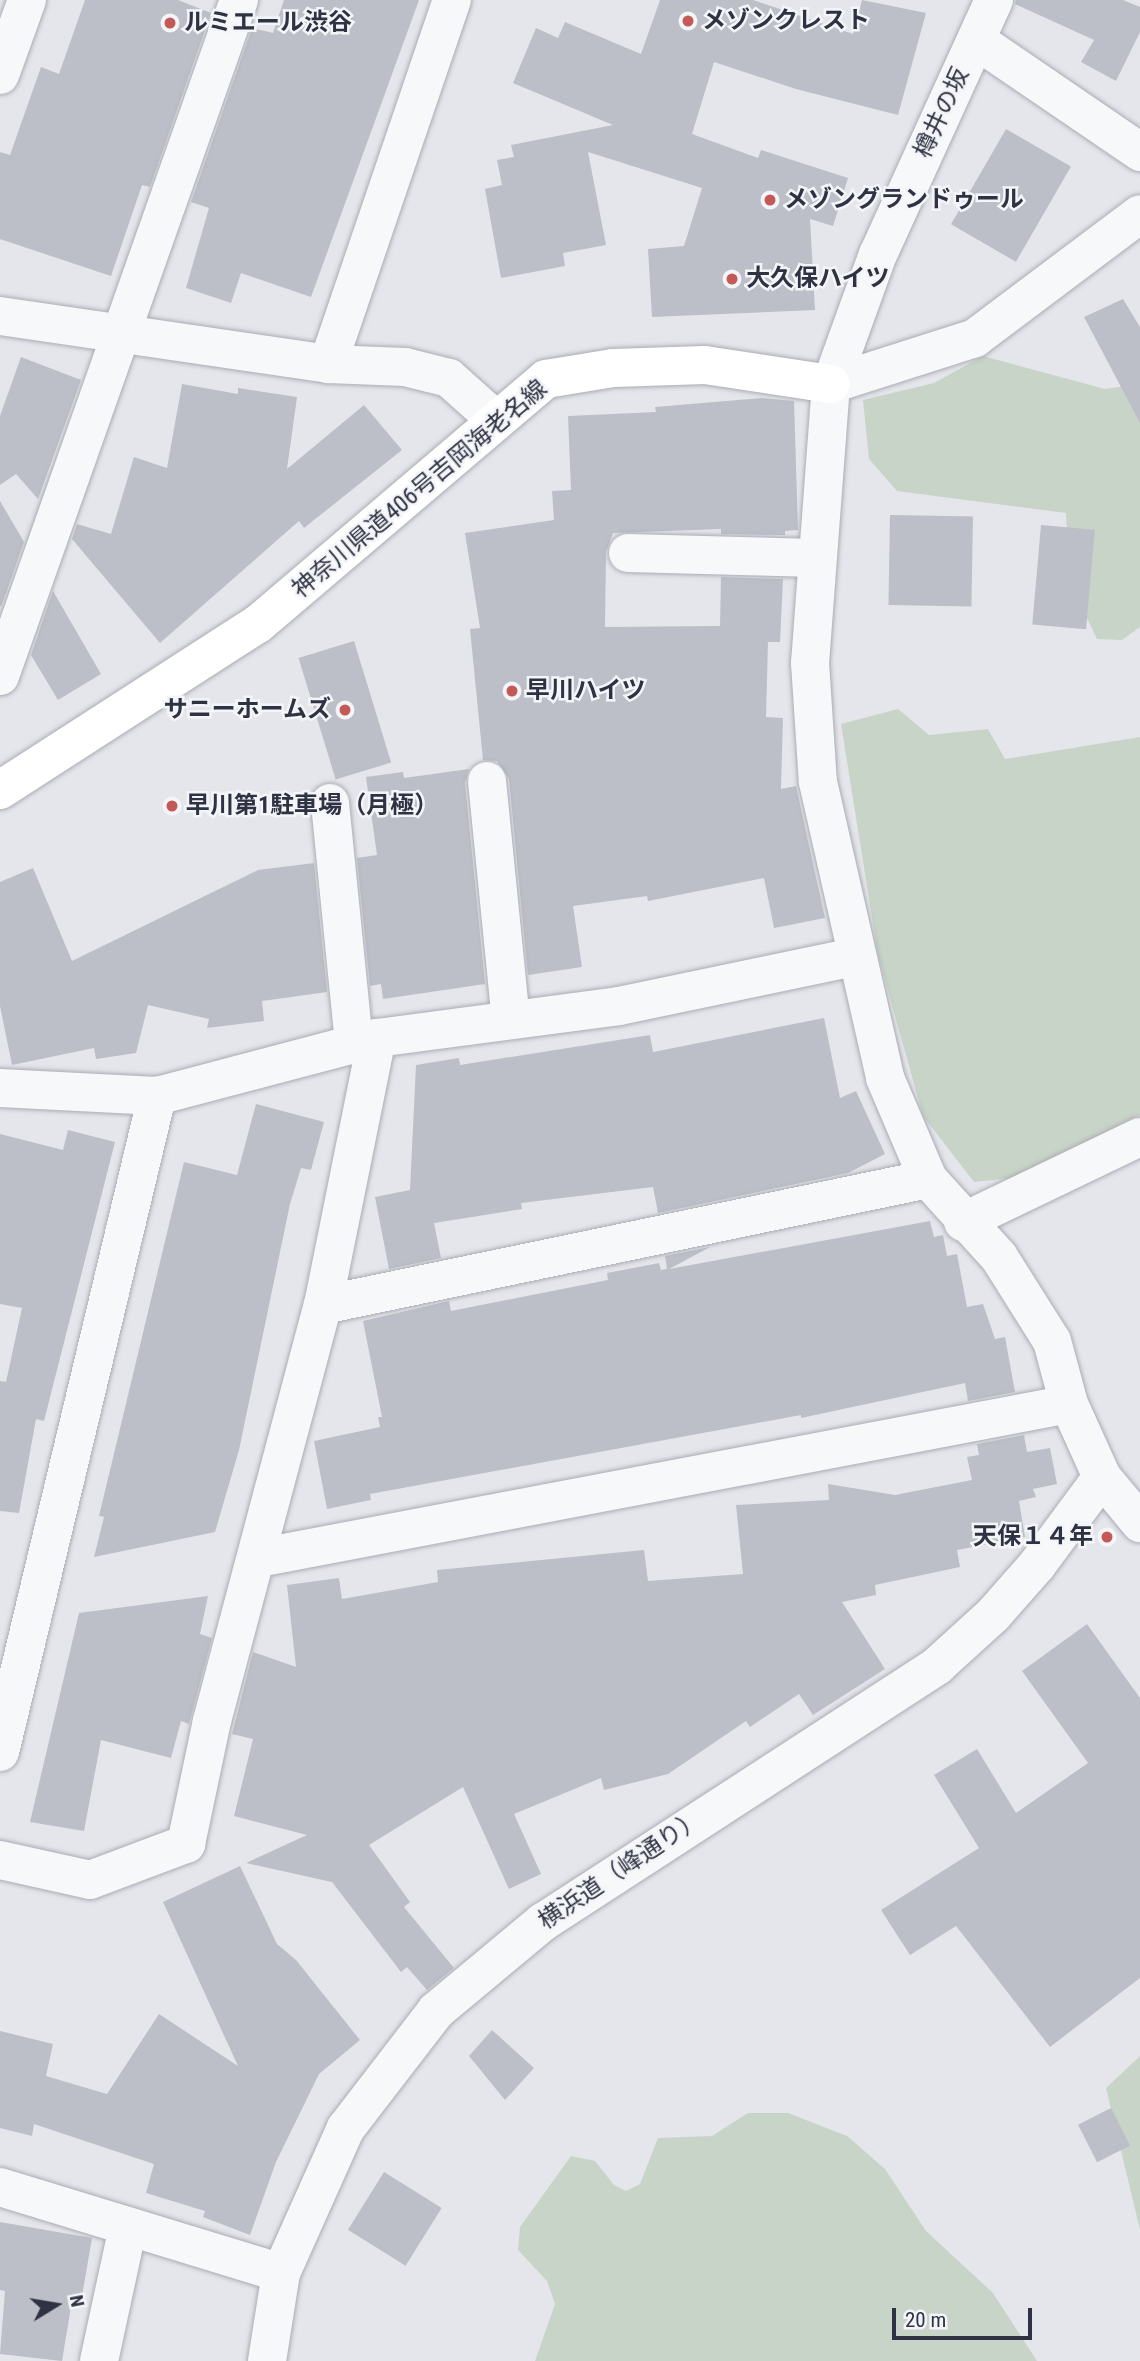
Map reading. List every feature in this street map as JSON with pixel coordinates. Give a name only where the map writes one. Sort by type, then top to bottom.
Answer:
[{"type":"main road","name":"神奈川県道406号吉岡海老名線","points":[[0,790],[258,624],[546,379],[613,368],[705,365],[831,384]]},
{"type":"street","points":[[0,75],[27,0]]},
{"type":"street","points":[[0,676],[123,336],[239,0]]},
{"type":"street","points":[[328,364],[452,0]]},
{"type":"street","name":"樽井の坂","points":[[990,1],[976,40],[878,254],[831,384],[810,663],[818,782],[854,957],[885,1078],[928,1179],[963,1222],[999,1257],[1052,1340],[1069,1404],[1102,1477],[1140,1523]]},
{"type":"street","points":[[976,40],[1140,152]]},
{"type":"street","name":"神奈川県道406号吉岡海老名線","points":[[831,384],[975,338],[1140,214]]},
{"type":"street","points":[[0,316],[328,364],[405,367],[449,377],[496,420]]},
{"type":"street","points":[[628,553],[816,558]]},
{"type":"street","points":[[487,780],[511,1020]]},
{"type":"street","points":[[0,1860],[90,1880],[186,1844],[212,1721],[258,1558],[323,1305],[365,1041],[330,803]]},
{"type":"street","points":[[0,1088],[157,1096],[365,1041],[619,1006],[854,957]]},
{"type":"street","points":[[0,1752],[157,1096]]},
{"type":"street","points":[[963,1222],[1140,1137]]},
{"type":"street","points":[[323,1305],[928,1179]]},
{"type":"street","points":[[258,1558],[1069,1404]]},
{"type":"street","name":"横浜道（峰通り）","points":[[267,2361],[281,2273],[346,2128],[436,2011],[543,1922],[938,1665],[993,1615],[1037,1565],[1102,1477]]},
{"type":"street","points":[[0,2188],[281,2273]]},
{"type":"street","points":[[99,2361],[128,2227]]},
{"type":"green space","points":[[983,356],[1105,389],[1140,384],[1140,627],[1122,640],[1097,639],[1069,578],[1066,513],[897,491],[869,459],[863,400],[934,383]]},
{"type":"green space","points":[[898,709],[929,735],[988,729],[1005,759],[1140,737],[1140,1115],[1012,1178],[974,1182],[923,1116],[878,955],[841,724]]},
{"type":"green space","points":[[1140,2056],[1140,2230],[1106,2088]]},
{"type":"green space","points":[[748,2113],[788,2113],[847,2136],[885,2169],[926,2231],[993,2293],[1037,2361],[535,2361],[555,2304],[547,2281],[518,2250],[520,2227],[571,2156],[595,2161],[614,2185],[626,2191],[640,2184],[658,2138],[712,2136]]},
{"type":"building","points":[[85,0],[178,0],[211,13],[150,187],[142,185],[111,276],[0,239],[0,152],[10,155],[41,67],[59,74]]},
{"type":"building","points":[[284,0],[419,0],[311,297],[241,273],[231,303],[186,288],[209,208],[191,202],[252,28],[273,33]]},
{"type":"building","points":[[660,0],[753,0],[853,34],[862,0],[926,13],[898,115],[796,89],[714,62],[692,134],[758,158],[761,150],[848,178],[833,226],[810,219],[815,310],[652,317],[648,249],[684,246],[702,188],[588,152],[606,245],[563,253],[565,266],[501,278],[485,189],[502,185],[497,160],[514,157],[511,145],[613,125],[513,83],[536,28],[558,38],[565,22],[641,54]]},
{"type":"building","points":[[1016,0],[1123,0],[1140,7],[1140,32],[1116,81],[1081,62],[1094,40],[1015,4]]},
{"type":"building","points":[[1006,129],[1071,166],[1016,262],[951,224]]},
{"type":"building","points":[[1123,299],[1140,327],[1140,423],[1084,317]]},
{"type":"building","points":[[21,357],[81,380],[38,499],[16,474],[0,485],[0,416]]},
{"type":"building","points":[[182,384],[238,394],[238,388],[297,397],[287,469],[364,405],[402,450],[304,528],[299,521],[160,643],[72,539],[77,524],[111,534],[134,457],[167,468]]},
{"type":"building","points":[[762,398],[794,401],[798,530],[785,531],[785,535],[721,534],[721,529],[613,533],[606,552],[605,627],[720,626],[721,577],[783,579],[780,642],[768,642],[766,717],[783,718],[781,789],[796,786],[825,918],[774,928],[764,878],[648,901],[647,896],[573,906],[582,967],[528,975],[509,779],[497,761],[483,760],[470,629],[480,628],[465,533],[554,520],[552,491],[571,490],[568,416],[656,412],[655,407]]},
{"type":"building","points":[[0,501],[24,542],[1,607],[0,605]]},
{"type":"building","points":[[890,515],[973,516],[971,606],[888,605]]},
{"type":"building","points":[[1041,525],[1095,530],[1086,629],[1032,625]]},
{"type":"building","points":[[53,591],[101,674],[58,700],[31,655]]},
{"type":"building","name":"サニーホームズ","points":[[354,641],[391,762],[336,779],[299,658]]},
{"type":"building","points":[[469,769],[465,783],[485,984],[383,999],[381,984],[370,986],[357,858],[377,855],[366,777],[403,772],[404,778]]},
{"type":"building","points":[[314,863],[327,992],[262,1001],[264,1021],[207,1028],[209,1019],[148,1005],[136,1053],[96,1059],[94,1048],[12,1065],[0,1006],[0,882],[33,868],[72,961],[258,870]]},
{"type":"building","points":[[824,1018],[840,1098],[856,1091],[885,1154],[848,1173],[658,1213],[653,1187],[521,1203],[522,1209],[434,1223],[441,1258],[389,1269],[375,1197],[410,1190],[416,1065],[459,1058],[460,1065],[650,1035],[653,1052]]},
{"type":"building","points":[[256,1104],[324,1122],[311,1170],[301,1168],[290,1204],[239,1450],[215,1532],[94,1557],[104,1517],[99,1516],[184,1162],[237,1175]]},
{"type":"building","points":[[68,1130],[115,1142],[44,1421],[36,1419],[19,1513],[0,1511],[0,1381],[6,1382],[22,1308],[0,1304],[0,1134],[63,1150]]},
{"type":"building","points":[[930,1221],[934,1237],[943,1235],[947,1256],[957,1254],[967,1307],[983,1304],[995,1339],[1005,1337],[1015,1392],[968,1401],[965,1383],[801,1418],[801,1415],[370,1494],[371,1500],[327,1509],[314,1441],[380,1427],[378,1417],[382,1417],[363,1321],[449,1301],[451,1311],[608,1280],[607,1273],[659,1263],[661,1270],[667,1269],[665,1256],[710,1247],[669,1269]]},
{"type":"building","points":[[1024,1435],[1027,1452],[1050,1448],[1057,1484],[1033,1489],[1036,1497],[1019,1501],[1025,1537],[957,1550],[960,1567],[875,1585],[876,1595],[842,1602],[885,1669],[813,1715],[799,1694],[750,1727],[746,1721],[668,1774],[604,1790],[601,1778],[514,1814],[541,1874],[509,1889],[463,1787],[369,1845],[410,1902],[404,1907],[454,1968],[427,1990],[407,1967],[401,1972],[332,1882],[246,1863],[307,1835],[234,1816],[253,1739],[232,1734],[253,1652],[296,1667],[287,1585],[339,1578],[342,1599],[438,1582],[437,1570],[644,1550],[648,1581],[743,1574],[736,1505],[829,1500],[828,1484],[895,1495],[972,1480],[967,1457],[979,1455],[977,1444]]},
{"type":"building","points":[[208,1596],[200,1634],[212,1638],[189,1724],[181,1721],[171,1758],[101,1740],[84,1831],[30,1822],[79,1613]]},
{"type":"building","points":[[1087,1624],[1140,1698],[1140,1978],[1050,2047],[956,1926],[910,1955],[881,1910],[979,1848],[934,1775],[977,1749],[1016,1813],[1088,1763],[1022,1671]]},
{"type":"building","points":[[240,1866],[277,1944],[296,1960],[360,2040],[319,2074],[276,2162],[250,2235],[203,2217],[205,2211],[146,2193],[154,2164],[34,2124],[32,2136],[0,2128],[0,2031],[53,2044],[46,2076],[107,2094],[159,2014],[238,2066],[163,1902]]},
{"type":"building","points":[[492,2030],[534,2068],[505,2100],[469,2056]]},
{"type":"building","points":[[1111,2108],[1130,2145],[1097,2162],[1078,2125]]},
{"type":"building","points":[[384,2172],[442,2208],[406,2266],[348,2230]]},
{"type":"building","points":[[0,2222],[92,2238],[81,2302],[72,2301],[62,2361],[0,2354],[5,2291],[0,2290]]},
{"type":"place","name":"メゾンクレスト","points":[[688,21]]},
{"type":"place","name":"ルミエール渋谷","points":[[170,23]]},
{"type":"place","name":"メゾングランドゥール","points":[[770,200]]},
{"type":"place","name":"大久保ハイツ","points":[[732,279]]},
{"type":"place","name":"早川ハイツ","points":[[512,691]]},
{"type":"place","name":"サニーホームズ","points":[[345,710]]},
{"type":"place","name":"早川第1駐車場（月極）","points":[[172,806]]},
{"type":"place","name":"天保１４年","points":[[1107,1537]]}]
